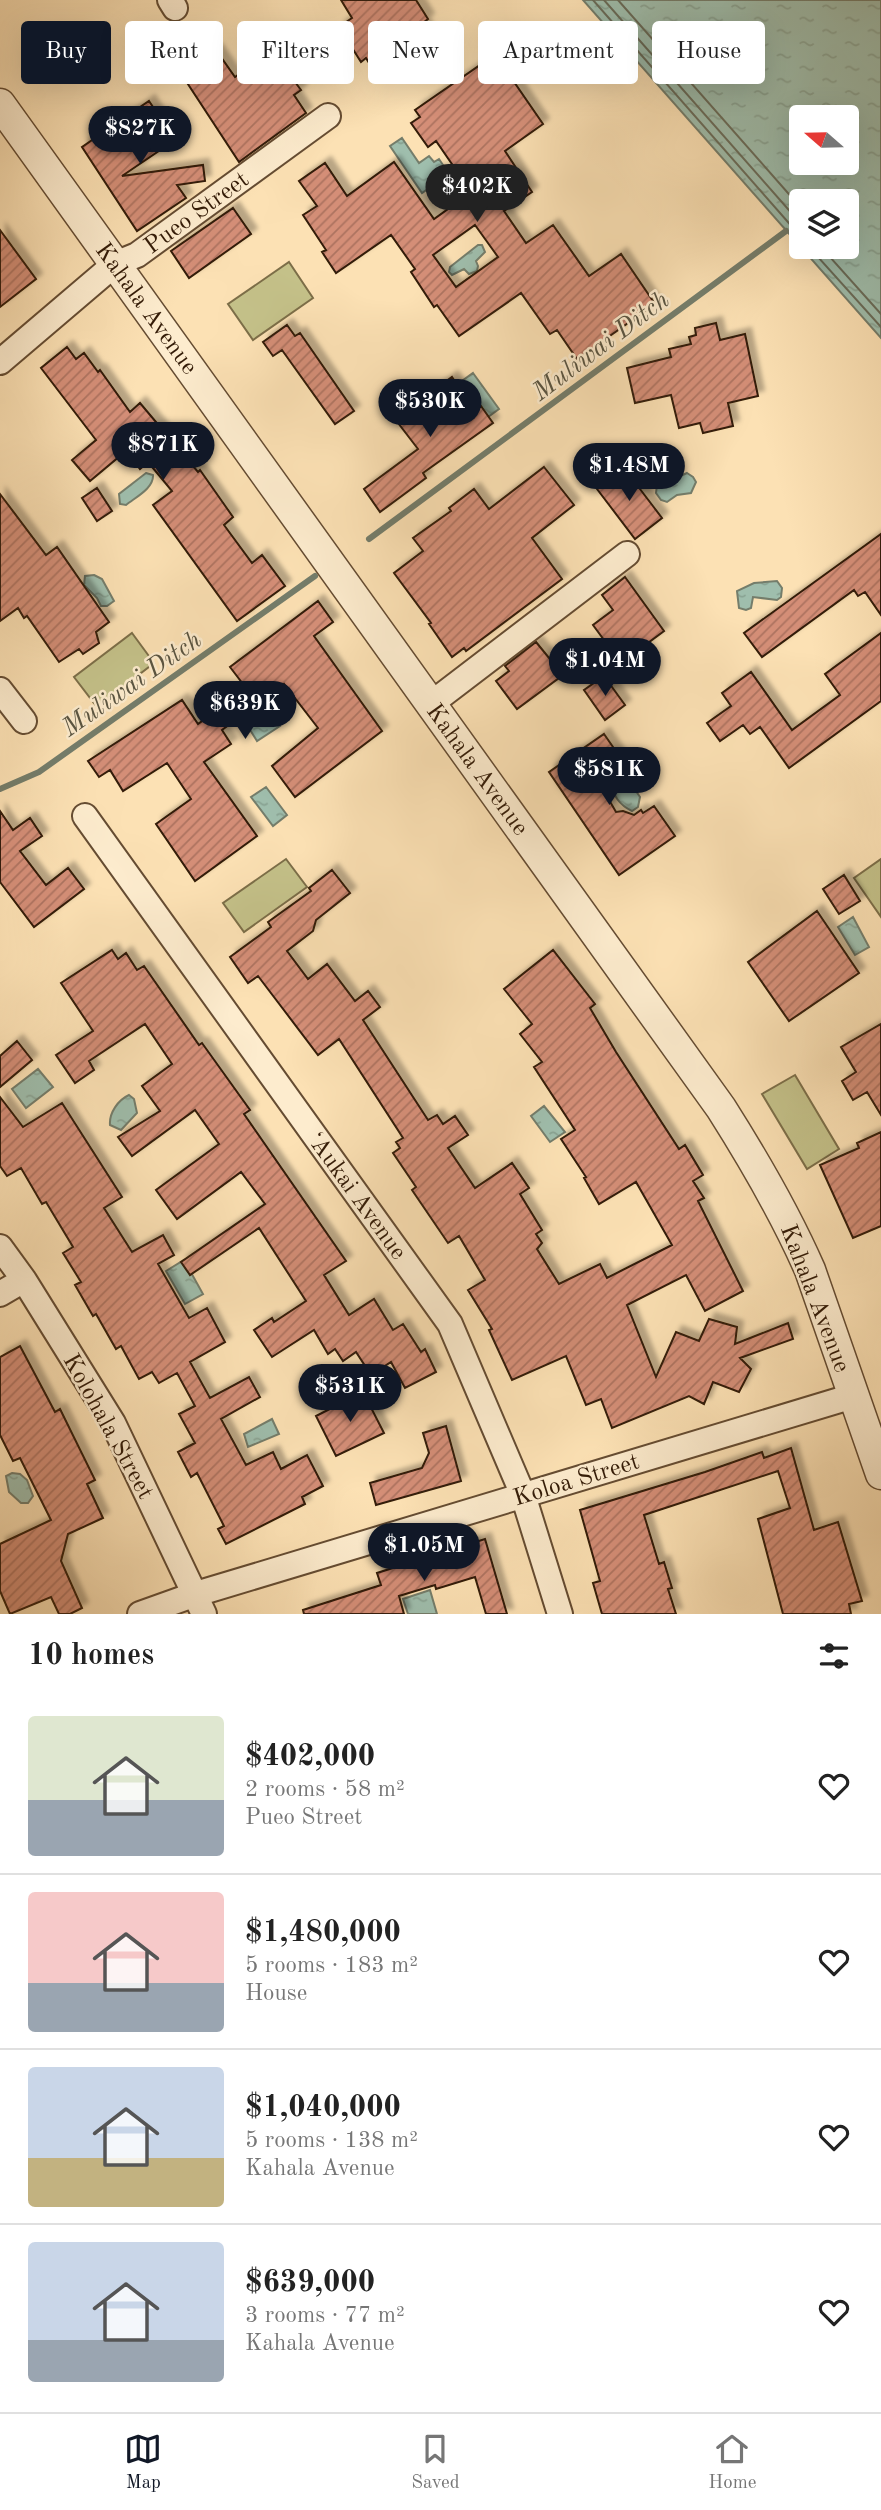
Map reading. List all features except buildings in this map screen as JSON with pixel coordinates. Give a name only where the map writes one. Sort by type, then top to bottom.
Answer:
[{"type":"street","name":"Kahala Avenue","points":[[0,104],[702,1081],[756,1163],[810,1270],[881,1474]]},
{"type":"street","name":"Pueo Street","points":[[0,362],[115,264],[137,255],[328,116]]},
{"type":"street","points":[[432,703],[627,554]]},
{"type":"street","points":[[0,690],[24,721]]},
{"type":"street","name":"ʻAukai Avenue","points":[[85,816],[450,1324],[523,1494],[560,1614]]},
{"type":"street","name":"Kolohala Street","points":[[0,1247],[24,1280],[113,1423],[200,1604]]},
{"type":"street","points":[[0,1294],[24,1280]]},
{"type":"street","name":"Koloa Street","points":[[140,1614],[200,1604],[523,1494],[853,1396]]},
{"type":"shaded area","points":[[289,262],[313,298],[253,340],[228,304]]},
{"type":"shaded area","points":[[132,633],[154,663],[97,707],[74,677]]},
{"type":"shaded area","points":[[286,859],[307,887],[244,932],[223,903]]},
{"type":"shaded area","points":[[881,859],[881,917],[854,878]]},
{"type":"shaded area","points":[[795,1075],[839,1149],[807,1169],[762,1094]]},
{"type":"water","points":[[583,0],[881,0],[881,338],[811,259],[859,259],[859,189],[789,189],[789,234],[657,84],[765,84],[765,21],[652,21],[652,78],[638,62],[638,21],[602,21]]},
{"type":"water","points":[[402,138],[419,163],[429,156],[434,162],[439,159],[449,174],[422,193],[390,146]]},
{"type":"water","points":[[478,245],[482,245],[485,252],[476,261],[477,271],[469,274],[464,269],[452,275],[449,272],[450,267]]},
{"type":"water","points":[[473,373],[499,409],[481,422],[455,386]]},
{"type":"water","points":[[146,473],[153,475],[148,488],[126,505],[120,504],[119,494]]},
{"type":"water","points":[[687,473],[696,482],[691,493],[677,495],[667,502],[661,500],[656,493],[657,485]]},
{"type":"water","points":[[94,575],[102,579],[114,601],[107,606],[101,606],[84,585],[85,576]]},
{"type":"water","points":[[777,581],[782,588],[781,597],[777,600],[753,597],[751,608],[739,608],[737,591],[754,583]]},
{"type":"water","points":[[270,711],[280,726],[257,741],[247,725]]},
{"type":"water","points":[[619,777],[629,781],[640,797],[638,807],[632,811],[620,803],[615,795],[613,782]]},
{"type":"water","points":[[266,787],[287,815],[273,826],[251,797]]},
{"type":"water","points":[[853,917],[869,947],[855,955],[838,927]]},
{"type":"water","points":[[38,1069],[53,1087],[26,1108],[12,1089]]},
{"type":"water","points":[[129,1095],[134,1099],[137,1113],[121,1130],[110,1125],[111,1116],[118,1104]]},
{"type":"water","points":[[544,1106],[565,1132],[550,1142],[531,1116]]},
{"type":"water","points":[[184,1260],[203,1294],[185,1304],[166,1271]]},
{"type":"water","points":[[272,1419],[279,1434],[248,1447],[244,1434]]},
{"type":"water","points":[[12,1473],[20,1474],[27,1480],[33,1496],[28,1503],[21,1503],[9,1492],[6,1476]]},
{"type":"water","points":[[430,1590],[437,1614],[408,1614],[403,1599]]},
{"type":"waterway","name":"Muliwai Ditch","points":[[369,539],[786,231]]},
{"type":"waterway","name":"Muliwai Ditch","points":[[0,789],[39,772],[315,576]]}]
